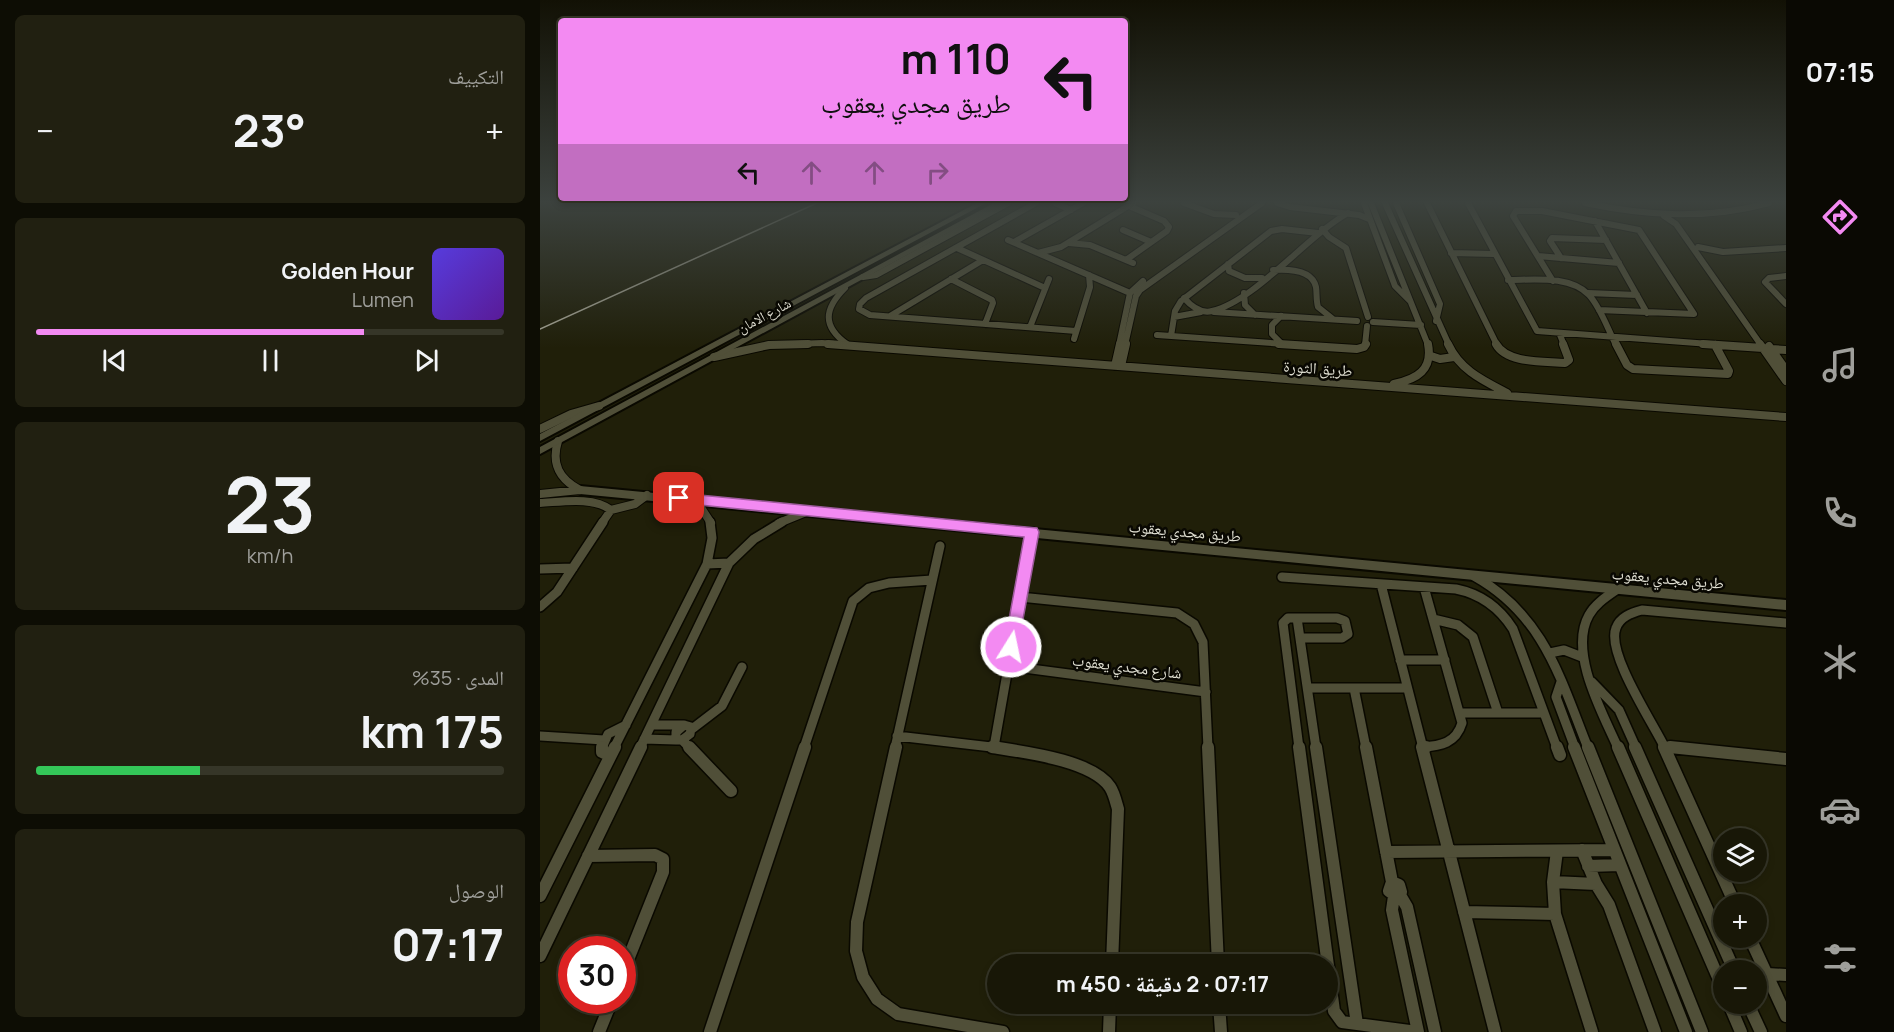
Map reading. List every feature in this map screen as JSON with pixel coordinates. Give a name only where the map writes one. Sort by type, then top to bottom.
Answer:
[{"type":"street","name":"شارع الامان","points":[[540,438],[901,251]]},
{"type":"street","name":"شارع الامان","points":[[540,451],[845,288],[907,251]]},
{"type":"street","points":[[863,278],[876,275],[920,251]]},
{"type":"street","points":[[951,251],[866,298],[860,304],[859,309],[865,314],[1076,331]]},
{"type":"street","points":[[964,251],[1045,288]]},
{"type":"street","points":[[1034,251],[1130,292]]},
{"type":"street","points":[[1038,253],[1045,251]]},
{"type":"street","points":[[1058,261],[1059,251]]},
{"type":"street","points":[[1105,251],[1133,263]]},
{"type":"street","points":[[1126,260],[1138,251]]},
{"type":"street","points":[[1118,366],[1130,292],[1186,251]]},
{"type":"street","points":[[1118,366],[1136,296],[1140,290],[1194,251]]},
{"type":"street","points":[[1171,336],[1178,305],[1184,298],[1245,251]]},
{"type":"street","points":[[1184,298],[1193,307],[1209,312],[1229,304],[1296,251]]},
{"type":"street","points":[[1157,335],[1283,345],[1357,349],[1364,347],[1367,342],[1369,322],[1347,251]]},
{"type":"street","points":[[1384,387],[1422,375],[1429,366],[1431,356],[1412,302],[1388,251]]},
{"type":"street","points":[[1406,251],[1454,357],[1469,373],[1516,397]]},
{"type":"street","points":[[1417,251],[1440,304],[1436,321]]},
{"type":"street","points":[[1493,251],[1535,330],[1543,333],[1786,350]]},
{"type":"street","points":[[1535,251],[1553,281]]},
{"type":"street","points":[[1557,251],[1561,258]]},
{"type":"street","points":[[1612,251],[1647,313]]},
{"type":"street","points":[[1599,310],[1694,314],[1653,251]]},
{"type":"street","points":[[1696,251],[1767,348],[1786,370]]},
{"type":"street","points":[[1701,251],[1767,348],[1786,381]]},
{"type":"street","points":[[1719,251],[1749,251]]},
{"type":"street","points":[[1713,257],[1774,251]]},
{"type":"street","points":[[1494,254],[1451,253],[1496,345],[1502,351],[1524,360],[1567,363],[1569,360],[1560,334]]},
{"type":"street","points":[[1538,256],[1619,263]]},
{"type":"street","points":[[890,316],[983,260]]},
{"type":"street","points":[[1285,260],[1289,266],[1309,276],[1315,283],[1316,302],[1321,312],[1333,320]]},
{"type":"street","points":[[1228,264],[1229,271],[1245,278],[1262,278]]},
{"type":"street","points":[[1273,270],[1298,272]]},
{"type":"street","points":[[1074,339],[1090,283],[1089,275]]},
{"type":"street","points":[[1214,275],[1229,275],[1245,282],[1245,304],[1266,322],[1267,334],[1260,343]]},
{"type":"street","points":[[1785,303],[1765,282],[1768,278],[1786,276]]},
{"type":"street","points":[[951,279],[992,300],[985,324]]},
{"type":"street","points":[[1030,327],[1049,279]]},
{"type":"street","points":[[1508,280],[1553,281],[1576,286],[1588,293],[1627,365],[1633,369],[1728,374],[1729,371],[1715,345]]},
{"type":"street","points":[[1088,291],[1098,286],[1111,284]]},
{"type":"street","points":[[845,288],[832,303],[828,316],[832,331],[848,344]]},
{"type":"street","points":[[1588,293],[1637,295]]},
{"type":"street","points":[[1303,318],[1312,311],[1316,302]]},
{"type":"street","points":[[1174,317],[1191,312],[1209,312],[1357,321],[1359,318],[1369,322],[1421,325]]},
{"type":"street","points":[[1281,316],[1273,322],[1272,334],[1283,345]]},
{"type":"street","name":"طريق الثورة","points":[[713,357],[748,348],[783,343],[848,344],[1786,417]]},
{"type":"street","points":[[1431,356],[1440,359],[1454,357]]},
{"type":"street","points":[[640,385],[636,388],[636,392],[648,392]]},
{"type":"street","points":[[540,429],[571,414],[602,404],[618,403],[614,411]]},
{"type":"street","points":[[558,441],[554,457],[556,470],[565,482],[580,490]]},
{"type":"street","name":"طريق مجدي يعقوب","points":[[540,494],[580,490],[646,495],[1786,605]]},
{"type":"street","points":[[540,607],[552,598],[610,510],[635,505],[646,495]]},
{"type":"street","points":[[540,896],[706,564],[712,548],[714,533],[708,514],[696,500]]},
{"type":"street","points":[[540,503],[606,505],[610,510]]},
{"type":"street","points":[[540,956],[729,563],[750,541],[764,531],[809,511]]},
{"type":"street","points":[[994,747],[1032,532]]},
{"type":"street","points":[[940,546],[856,922],[856,951],[863,977],[877,999],[898,1014],[1001,1032]]},
{"type":"street","points":[[706,564],[729,563]]},
{"type":"street","points":[[540,569],[573,568]]},
{"type":"street","points":[[1473,576],[1490,584],[1517,605],[1531,621],[1550,653],[1702,1032]]},
{"type":"street","points":[[1282,578],[1472,592],[1500,610],[1513,629],[1560,755]]},
{"type":"street","points":[[710,1032],[854,601],[869,588],[889,583],[932,580]]},
{"type":"street","points":[[1381,584],[1495,1032]]},
{"type":"street","points":[[1422,747],[1447,744],[1455,739],[1462,723],[1424,587]]},
{"type":"street","points":[[1616,590],[1604,597],[1588,615],[1581,640],[1582,657],[1590,681],[1713,966]]},
{"type":"street","points":[[1020,597],[1177,613],[1190,619],[1199,630],[1203,642],[1206,692],[1218,954]]},
{"type":"street","points":[[1730,894],[1615,647],[1616,626],[1622,618],[1642,610],[1786,623]]},
{"type":"street","points":[[1298,618],[1357,1024]]},
{"type":"street","points":[[1300,638],[1342,638],[1348,634],[1345,621],[1340,618],[1286,619],[1283,623],[1334,1011],[1340,1020],[1417,1032],[1392,910],[1397,896]]},
{"type":"street","points":[[1433,619],[1458,625],[1473,637],[1498,713]]},
{"type":"street","points":[[1550,653],[1564,650],[1582,657]]},
{"type":"street","points":[[1400,660],[1445,660]]},
{"type":"street","name":"شارع مجدي يعقوب","points":[[1008,666],[1206,692]]},
{"type":"street","points":[[651,725],[688,727],[722,706],[742,668]]},
{"type":"street","points":[[1590,681],[1605,693],[1619,710],[1730,960]]},
{"type":"street","points":[[1561,682],[1556,697],[1558,705],[1686,1032]]},
{"type":"street","points":[[1308,688],[1407,688]]},
{"type":"street","points":[[1354,688],[1392,882],[1389,891],[1407,907],[1435,1032]]},
{"type":"street","points":[[1460,713],[1544,713]]},
{"type":"street","points":[[610,756],[601,750],[604,740],[613,730],[626,725]]},
{"type":"street","points":[[644,739],[679,740],[688,737],[688,727]]},
{"type":"street","points":[[540,736],[604,740]]},
{"type":"street","points":[[897,736],[994,747],[1073,764],[1094,772],[1110,787],[1118,809],[1112,954]]},
{"type":"street","points":[[679,740],[731,791]]},
{"type":"street","points":[[1663,746],[1786,759]]},
{"type":"street","points":[[1582,850],[1596,884],[1609,905],[1655,1032]]},
{"type":"street","points":[[1386,852],[1614,850]]},
{"type":"street","points":[[1557,851],[1553,882],[1555,914],[1592,1032]]},
{"type":"street","points":[[588,856],[656,855],[663,859],[663,872],[636,940]]},
{"type":"street","points":[[1588,866],[1620,865]]},
{"type":"street","points":[[1553,882],[1596,884]]},
{"type":"street","points":[[1464,912],[1555,914]]},
{"type":"street","points":[[1663,974],[1678,973]]},
{"type":"street","points":[[1786,975],[1767,974],[1786,1016]]},
{"type":"street","points":[[599,1032],[606,1014]]},
{"type":"street","points":[[1109,1032],[1110,1014]]},
{"type":"street","points":[[1220,1014],[1221,1032]]},
{"type":"street","points":[[1733,1014],[1741,1032]]},
{"type":"street","points":[[1753,1014],[1761,1032]]},
{"type":"railway","points":[[540,329],[711,251]]},
{"type":"route","points":[[679,498],[1032,532],[1011,647]]}]
